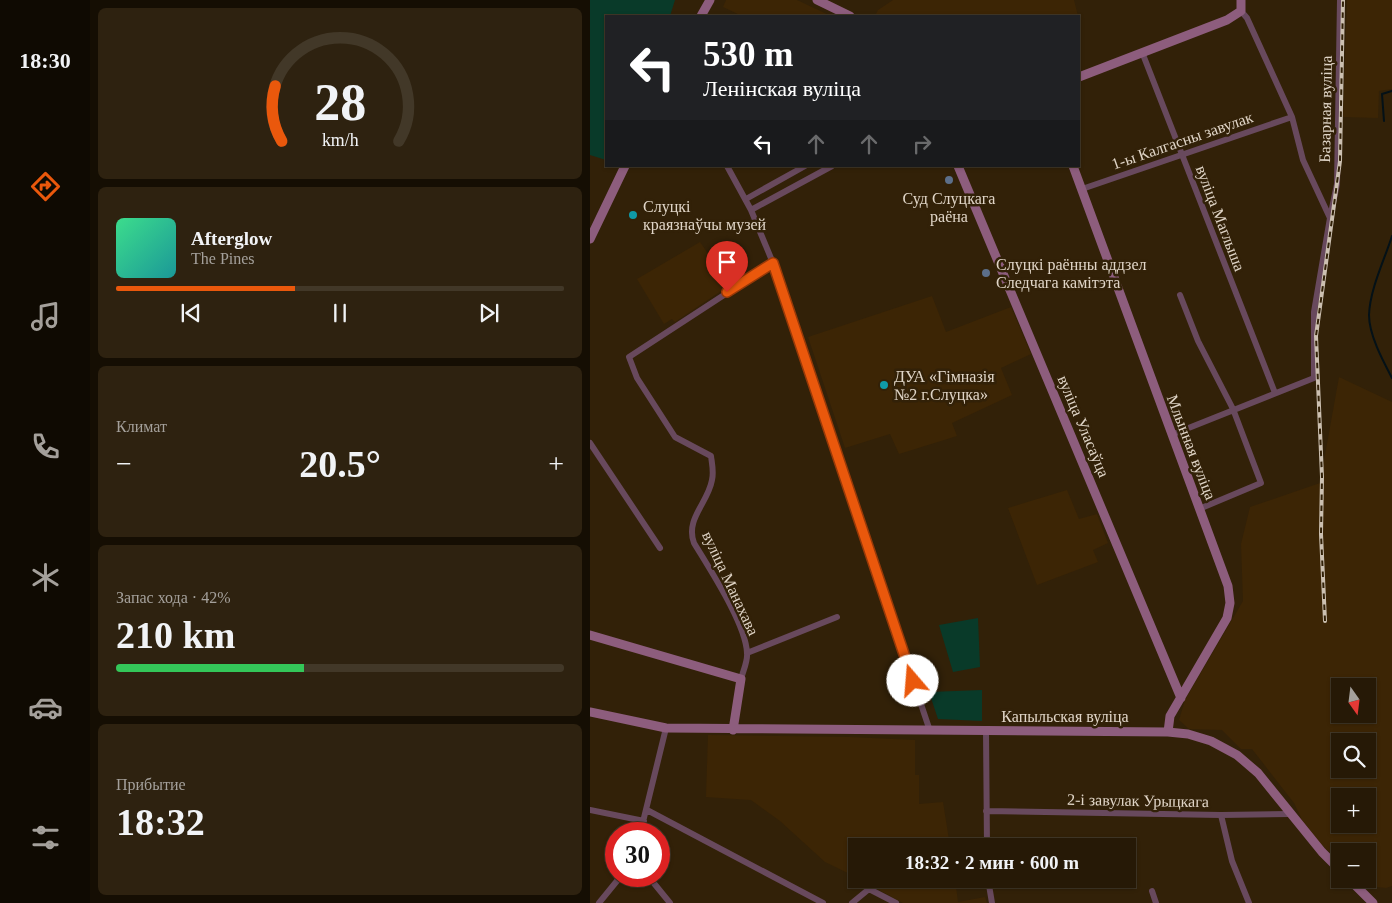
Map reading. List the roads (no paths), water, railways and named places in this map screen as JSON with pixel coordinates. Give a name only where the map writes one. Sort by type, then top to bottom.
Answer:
[{"type":"main road","points":[[702,15],[710,0]]},
{"type":"main road","points":[[817,0],[848,15]]},
{"type":"main road","points":[[1080,77],[1227,20],[1241,11],[1241,0]]},
{"type":"main road","points":[[590,239],[625,167]]},
{"type":"main road","name":"вуліца Уласаўца","points":[[958,167],[1181,698]]},
{"type":"main road","name":"Млынная вуліца","points":[[1073,167],[1171,435],[1225,574],[1230,603],[1228,618],[1170,716],[1168,732]]},
{"type":"main road","points":[[590,635],[741,679],[733,730]]},
{"type":"main road","name":"Капыльская вуліца","points":[[590,712],[666,728],[1168,732],[1188,734],[1211,740],[1237,755],[1258,772],[1290,814],[1331,860]]},
{"type":"main road","points":[[1359,888],[1373,903]]},
{"type":"street","points":[[1333,0],[1340,12]]},
{"type":"street","name":"Базарная вуліца","points":[[1275,393],[1314,378],[1314,312],[1337,184],[1340,0]]},
{"type":"street","points":[[1241,11],[1247,18],[1292,117],[1303,160],[1330,218]]},
{"type":"street","name":"вуліца Маглыша","points":[[1142,52],[1275,393]]},
{"type":"street","name":"1-ы Калгасны завулак","points":[[1082,189],[1292,117]]},
{"type":"street","points":[[728,167],[746,199],[773,263],[930,731]]},
{"type":"street","points":[[746,199],[803,167]]},
{"type":"street","points":[[751,210],[830,167]]},
{"type":"street","name":"вуліца Манахава","points":[[741,679],[747,653],[733,612],[694,543],[691,532],[694,518],[712,481],[711,456],[676,437],[637,378],[629,357],[773,263]]},
{"type":"street","points":[[1180,295],[1202,349],[1233,409],[1261,483],[1200,509]]},
{"type":"street","points":[[1171,435],[1275,393]]},
{"type":"street","points":[[590,443],[660,548]]},
{"type":"street","points":[[747,653],[837,616]]},
{"type":"street","points":[[590,810],[644,821],[666,728]]},
{"type":"street","points":[[986,730],[987,838]]},
{"type":"street","points":[[647,810],[823,903]]},
{"type":"street","name":"2-і завулак Урыцкага","points":[[986,812],[1221,816],[1290,814]]},
{"type":"street","points":[[1221,816],[1232,861],[1249,903]]},
{"type":"street","points":[[598,903],[612,887]]},
{"type":"street","points":[[657,887],[670,903]]},
{"type":"street","points":[[990,888],[992,903]]},
{"type":"street","points":[[852,903],[869,889],[896,903]]},
{"type":"street","points":[[1152,891],[1155,902]]},
{"type":"waterway","points":[[1384,121],[1382,94],[1392,91]]},
{"type":"waterway","points":[[1392,236],[1375,285],[1369,315],[1371,331],[1392,378]]},
{"type":"railway","points":[[1325,621],[1321,534],[1322,477],[1316,336],[1340,161],[1343,0]]},
{"type":"place","name":"Суд Слуцкага раёна","points":[[949,180]]},
{"type":"place","name":"Слуцкі краязнаўчы музей","points":[[633,215]]},
{"type":"place","name":"Слуцкі раённы аддзел Следчага камітэта","points":[[986,273]]},
{"type":"place","name":"ДУА «Гімназія №2 г.Слуцка»","points":[[884,385]]}]
